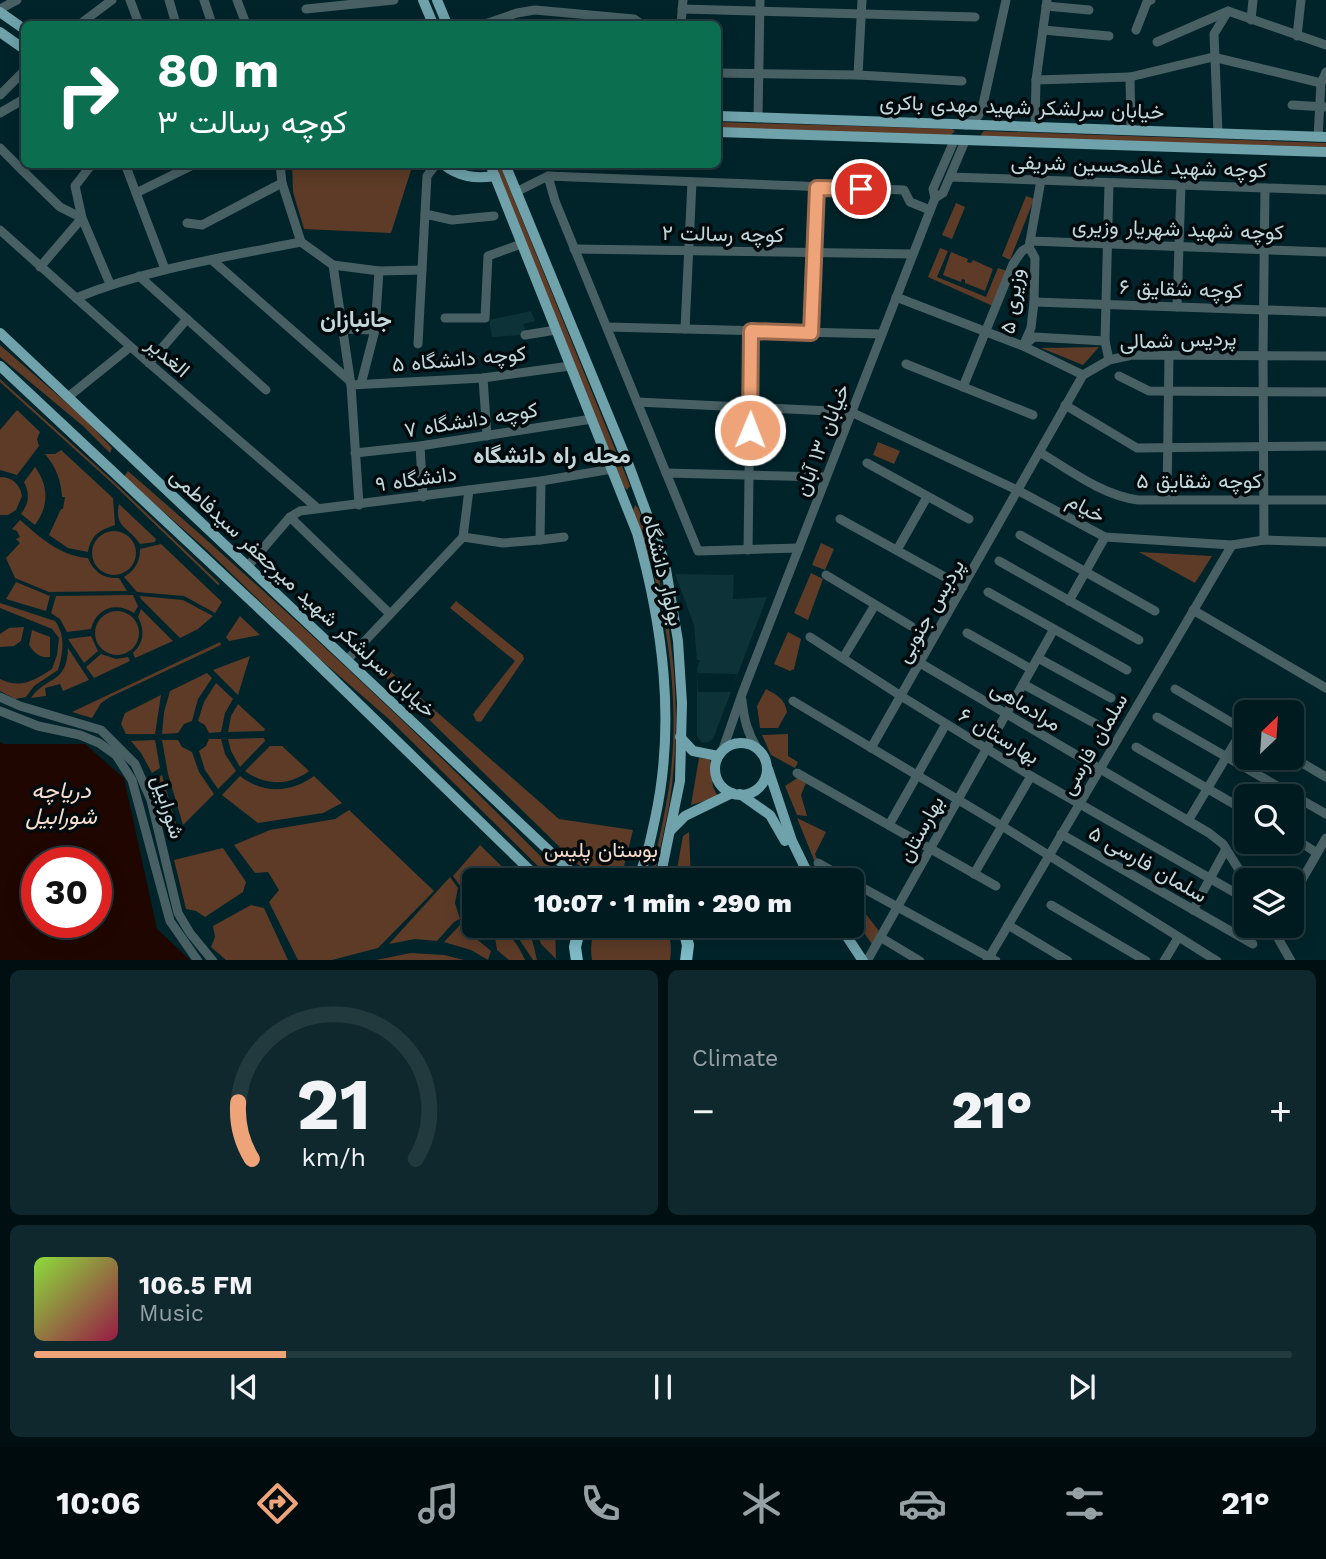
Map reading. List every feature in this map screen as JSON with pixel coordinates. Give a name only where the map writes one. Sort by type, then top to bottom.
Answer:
[{"type":"highway","points":[[576,938],[577,960]]},
{"type":"highway","points":[[686,938],[686,960]]},
{"type":"main road","points":[[423,0],[432,21]]},
{"type":"main road","points":[[437,0],[446,21]]},
{"type":"main road","points":[[0,10],[21,27]]},
{"type":"main road","points":[[0,32],[21,47]]},
{"type":"main road","name":"خیابان سرلشکر شهید مهدی باکری","points":[[721,116],[1322,137]]},
{"type":"main road","points":[[959,141],[966,125]]},
{"type":"main road","name":"خیابان سرلشکر شهید مهدی باکری","points":[[721,132],[1326,152]]},
{"type":"main road","points":[[450,168],[465,176],[495,176]]},
{"type":"main road","name":"بولوار دانشگاه","points":[[492,168],[637,533],[651,582],[661,643],[665,703],[663,779],[643,868]]},
{"type":"main road","name":"بولوار دانشگاه","points":[[509,168],[516,191],[638,489],[665,563],[678,641],[682,702],[680,781],[663,868]]},
{"type":"main road","name":"خیابان سرلشکر شهید میرجعفر سیدفاطمی","points":[[0,333],[565,868]]},
{"type":"main road","name":"خیابان سرلشکر شهید میرجعفر سیدفاطمی","points":[[0,366],[295,642],[528,868]]},
{"type":"main road","points":[[110,469],[126,454]]},
{"type":"main road","points":[[622,495],[638,489]]},
{"type":"main road","points":[[680,737],[693,751],[720,753],[741,743],[757,748],[766,763],[776,798],[805,868]]},
{"type":"main road","points":[[720,753],[716,776],[720,783],[770,815],[777,823],[794,862],[800,868]]},
{"type":"main road","points":[[670,831],[685,816],[736,794],[748,794],[761,785],[767,771],[766,763]]},
{"type":"main road","points":[[645,864],[648,868]]},
{"type":"main road","points":[[848,938],[864,960]]},
{"type":"street","points":[[0,10],[17,0]]},
{"type":"street","points":[[84,21],[112,0]]},
{"type":"street","points":[[130,0],[138,21]]},
{"type":"street","points":[[169,0],[175,21]]},
{"type":"street","points":[[204,0],[211,21]]},
{"type":"street","points":[[306,9],[394,0]]},
{"type":"street","points":[[758,118],[760,0]]},
{"type":"street","points":[[858,75],[862,0]]},
{"type":"street","points":[[966,125],[978,116],[982,109],[1006,0]]},
{"type":"street","points":[[1136,30],[1147,2],[1151,0]]},
{"type":"street","points":[[1224,0],[1228,11]]},
{"type":"street","points":[[1251,20],[1253,0]]},
{"type":"street","points":[[1297,36],[1301,0]]},
{"type":"street","points":[[239,1],[245,21]]},
{"type":"street","points":[[1035,127],[1036,80],[1047,3],[1089,10]]},
{"type":"street","points":[[682,4],[760,10],[975,17]]},
{"type":"street","points":[[494,21],[536,10],[637,21]]},
{"type":"street","points":[[1218,133],[1214,34],[1228,11]]},
{"type":"street","points":[[1157,42],[1228,11],[1326,45]]},
{"type":"street","points":[[1043,30],[1109,36]]},
{"type":"street","points":[[1036,80],[1130,77],[1213,57],[1321,83]]},
{"type":"street","points":[[1322,137],[1321,83],[1326,72]]},
{"type":"street","points":[[0,95],[21,74]]},
{"type":"street","points":[[721,74],[858,75],[962,80]]},
{"type":"street","points":[[1130,77],[1130,130]]},
{"type":"street","points":[[0,113],[21,101]]},
{"type":"street","points":[[1292,105],[1322,107]]},
{"type":"street","points":[[982,109],[1036,112]]},
{"type":"street","name":"خیابان ۱۳ آبان","points":[[934,198],[943,193],[959,141]]},
{"type":"street","name":"خیابان ۱۳ آبان","points":[[720,753],[930,210],[934,198],[933,189],[959,141]]},
{"type":"street","points":[[0,148],[21,165]]},
{"type":"street","points":[[25,168],[60,206],[82,218]]},
{"type":"street","points":[[89,168],[75,186],[82,218],[110,284]]},
{"type":"street","points":[[127,168],[165,269]]},
{"type":"street","points":[[136,193],[187,168]]},
{"type":"street","points":[[280,168],[282,183],[301,242],[333,265],[379,271],[422,271]]},
{"type":"street","points":[[418,344],[427,176],[433,168]]},
{"type":"street","points":[[516,191],[548,176],[904,190],[910,202],[930,210]]},
{"type":"street","points":[[548,176],[555,201],[698,551],[799,548]]},
{"type":"street","name":"کوچه شهید غلامحسین شریفی","points":[[950,177],[1326,190]]},
{"type":"street","name":"وزیری ۵","points":[[1023,346],[1031,328],[1034,302],[1035,258],[1029,244],[1041,180]]},
{"type":"street","points":[[685,330],[692,182]]},
{"type":"street","points":[[187,223],[202,225],[282,183]]},
{"type":"street","points":[[1109,360],[1105,341],[1110,183]]},
{"type":"street","points":[[1177,307],[1181,185]]},
{"type":"street","points":[[811,333],[817,188]]},
{"type":"street","points":[[1264,540],[1265,188]]},
{"type":"street","points":[[425,214],[452,220],[494,216]]},
{"type":"street","points":[[40,267],[82,218]]},
{"type":"street","name":"الغدیر","points":[[0,230],[130,347],[316,507]]},
{"type":"street","points":[[76,298],[110,284],[165,269],[301,242]]},
{"type":"street","points":[[445,318],[485,318],[488,256],[521,244]]},
{"type":"street","points":[[963,387],[1013,264],[1029,244]]},
{"type":"street","name":"کوچه شهید شهریار وزیری","points":[[1029,244],[1108,244],[1326,252]]},
{"type":"street","name":"کوچه رسالت ۲","points":[[575,249],[913,254]]},
{"type":"street","points":[[212,260],[354,383]]},
{"type":"street","points":[[333,265],[342,329],[354,383],[359,505]]},
{"type":"street","points":[[354,383],[375,330],[379,271]]},
{"type":"street","points":[[139,276],[266,390]]},
{"type":"street","points":[[896,297],[1023,346],[1083,375]]},
{"type":"street","name":"کوچه شقایق ۶","points":[[1034,302],[1326,312]]},
{"type":"street","points":[[149,363],[187,319]]},
{"type":"street","points":[[607,327],[882,334]]},
{"type":"street","points":[[342,329],[375,330]]},
{"type":"street","points":[[525,335],[556,330]]},
{"type":"street","points":[[748,550],[751,331]]},
{"type":"street","name":"وزیری ۵","points":[[1023,346],[1034,337],[1105,341]]},
{"type":"street","points":[[68,397],[130,347]]},
{"type":"street","name":"پردیس شمالی","points":[[1019,491],[1083,375],[1109,360],[1132,355],[1326,356]]},
{"type":"street","points":[[1167,499],[1169,355]]},
{"type":"street","points":[[906,364],[1033,415]]},
{"type":"street","name":"کوچه دانشگاه ۵","points":[[354,383],[484,377],[570,366]]},
{"type":"street","points":[[1119,376],[1149,391],[1326,392]]},
{"type":"street","points":[[484,377],[488,436]]},
{"type":"street","points":[[636,402],[851,412]]},
{"type":"street","points":[[1065,405],[1137,448],[1326,446]]},
{"type":"street","name":"خیام","points":[[851,412],[1019,491],[1105,537],[1232,545],[1264,540],[1326,542]]},
{"type":"street","name":"کوچه دانشگاه ۷","points":[[355,453],[420,446],[592,419]]},
{"type":"street","points":[[420,446],[423,497]]},
{"type":"street","name":"کوچه شقایق ۵","points":[[1041,453],[1103,490],[1138,500],[1326,500]]},
{"type":"street","points":[[867,463],[969,519]]},
{"type":"street","name":"دانشگاه ۹","points":[[248,566],[290,517],[300,511],[316,507],[423,497],[612,469]]},
{"type":"street","points":[[666,473],[826,477]]},
{"type":"street","points":[[540,540],[541,481]]},
{"type":"street","points":[[347,660],[463,537],[469,490]]},
{"type":"street","name":"پردیس جنوبی","points":[[871,748],[1019,491]]},
{"type":"street","points":[[897,550],[927,497]]},
{"type":"street","points":[[290,517],[390,614]]},
{"type":"street","points":[[840,519],[963,587]]},
{"type":"street","points":[[1020,535],[1154,611]]},
{"type":"street","points":[[463,537],[503,543],[564,537]]},
{"type":"street","points":[[1069,601],[1105,537]]},
{"type":"street","name":"سلمان فارسی","points":[[991,959],[1008,925],[1232,545]]},
{"type":"street","points":[[999,561],[1139,640]]},
{"type":"street","points":[[826,575],[911,626]]},
{"type":"street","points":[[988,592],[1126,670]]},
{"type":"street","points":[[844,659],[874,605]]},
{"type":"street","points":[[1193,610],[1326,688]]},
{"type":"street","name":"بهارستان","points":[[866,960],[1054,629]]},
{"type":"street","points":[[967,633],[1031,669]]},
{"type":"street","name":"بهارستان ۶","points":[[810,637],[986,749],[1234,892]]},
{"type":"street","points":[[1038,658],[1111,698]]},
{"type":"street","name":"مرادماهی","points":[[920,663],[1188,821],[1224,846]]},
{"type":"street","points":[[1023,684],[1096,724]]},
{"type":"street","points":[[1175,690],[1234,724]]},
{"type":"street","name":"خیابان ۱۳ آبان","points":[[742,694],[744,719],[749,736],[757,748]]},
{"type":"street","name":"شورابیل","points":[[0,697],[20,706],[101,730],[135,764],[151,800],[178,913],[212,960]]},
{"type":"street","points":[[793,701],[1002,826],[1215,960]]},
{"type":"street","points":[[0,711],[38,726],[80,735],[99,743],[116,755],[132,780],[170,921],[197,960]]},
{"type":"street","points":[[1157,717],[1326,814]]},
{"type":"street","points":[[889,825],[946,724]]},
{"type":"street","points":[[1188,821],[1234,745]]},
{"type":"street","points":[[1136,747],[1234,804]]},
{"type":"street","points":[[1304,764],[1326,777]]},
{"type":"street","points":[[797,773],[996,886]]},
{"type":"street","points":[[974,874],[1031,776]]},
{"type":"street","name":"سلمان فارسی ۵","points":[[1061,834],[1253,944]]},
{"type":"street","points":[[1304,876],[1326,838]]},
{"type":"street","points":[[1304,845],[1317,853]]},
{"type":"street","points":[[1193,910],[1224,846]]},
{"type":"street","points":[[1224,846],[1238,868]]},
{"type":"street","points":[[818,863],[827,868]]},
{"type":"street","points":[[864,889],[991,959]]},
{"type":"street","points":[[1051,905],[1144,960]]},
{"type":"street","points":[[1008,925],[1066,960]]},
{"type":"street","points":[[880,937],[918,960]]},
{"type":"street","points":[[1165,960],[1178,938]]},
{"type":"street","points":[[1279,938],[1290,960]]},
{"type":"shaded area","points":[[531,311],[535,321],[523,324],[525,329],[522,335],[492,337],[489,320]]},
{"type":"shaded area","points":[[675,574],[734,575],[733,599],[767,597],[732,689],[737,674],[697,673],[700,660],[697,660],[694,625]]},
{"type":"shaded area","points":[[697,673],[698,692],[731,692],[713,739],[702,743],[697,736]]},
{"type":"green space","points":[[721,122],[952,129],[955,131],[951,135],[721,128]]},
{"type":"green space","points":[[984,131],[1326,143],[1326,147],[982,137]]},
{"type":"green space","points":[[292,168],[412,168],[391,233],[304,229],[293,192]]},
{"type":"green space","points":[[495,168],[501,168],[630,486],[627,490]]},
{"type":"green space","points":[[1026,196],[1034,199],[1010,260],[1002,256]]},
{"type":"green space","points":[[956,203],[965,207],[952,239],[942,235]]},
{"type":"green space","points":[[940,248],[948,251],[937,277],[986,297],[998,268],[1007,271],[993,306],[928,277]]},
{"type":"green space","points":[[951,252],[968,259],[967,262],[971,263],[973,260],[993,269],[985,291],[965,283],[965,280],[962,279],[961,282],[943,275]]},
{"type":"green space","points":[[0,345],[83,417],[112,448],[110,453],[83,426],[0,357]]},
{"type":"green space","points":[[1099,347],[1083,365],[1041,348]]},
{"type":"green space","points":[[0,379],[114,482],[220,584],[0,382]]},
{"type":"green space","points":[[17,410],[40,432],[37,439],[39,446],[17,475],[0,470],[0,430]]},
{"type":"green space","points":[[878,442],[900,451],[894,464],[873,455]]},
{"type":"green space","points":[[61,450],[113,498],[115,525],[97,534],[91,541],[88,552],[68,548],[49,535],[63,509],[65,497],[62,497],[55,469],[45,454],[55,454]]},
{"type":"green space","points":[[35,467],[43,481],[46,496],[43,511],[35,525],[21,514],[28,498],[24,482]]},
{"type":"green space","points":[[128,471],[240,570],[350,671],[552,868],[540,868],[390,720],[321,660],[207,550],[124,477]]},
{"type":"green space","points":[[0,477],[15,482],[22,496],[16,510],[8,515],[0,515]]},
{"type":"green space","points":[[119,504],[156,539],[155,542],[140,544],[121,523]]},
{"type":"green space","points":[[635,505],[642,517],[652,550],[667,616],[675,683],[675,750],[672,785],[655,868],[673,753],[672,682],[662,612],[645,543],[633,511]]},
{"type":"green space","points":[[20,520],[60,550],[88,558],[100,574],[119,578],[127,591],[49,592],[15,578],[6,558],[20,543],[16,539],[20,537],[17,531],[12,529]]},
{"type":"green space","points":[[114,531],[129,538],[136,553],[129,568],[114,575],[99,568],[92,553],[99,538]]},
{"type":"green space","points":[[821,543],[834,549],[825,570],[812,565]]},
{"type":"green space","points":[[161,544],[222,602],[215,613],[184,596],[137,592],[124,577],[136,565],[140,549]]},
{"type":"green space","points":[[1139,552],[1212,556],[1195,583]]},
{"type":"green space","points":[[811,573],[823,579],[808,620],[794,613]]},
{"type":"green space","points":[[16,582],[50,596],[46,611],[6,599]]},
{"type":"green space","points":[[133,595],[138,606],[134,613],[120,607],[108,609],[97,616],[91,629],[67,632],[60,619],[51,613],[56,596]]},
{"type":"green space","points":[[140,596],[183,600],[213,616],[198,629],[180,638]]},
{"type":"green space","points":[[456,601],[523,655],[524,659],[481,722],[476,721],[473,714],[515,661],[450,608]]},
{"type":"green space","points":[[0,603],[55,621],[61,633],[62,651],[58,670],[34,686],[26,697],[15,699],[0,691],[0,679],[14,683],[27,682],[52,669],[59,638],[52,629],[0,608]]},
{"type":"green space","points":[[141,609],[173,641],[135,658],[133,653],[142,636],[138,617]]},
{"type":"green space","points":[[117,611],[132,618],[139,633],[132,648],[117,655],[102,648],[95,633],[102,618]]},
{"type":"green space","points":[[240,616],[260,635],[229,641],[226,637]]},
{"type":"green space","points":[[24,627],[21,641],[14,646],[0,647],[0,634],[9,628]]},
{"type":"green space","points":[[32,630],[50,637],[50,657],[38,655],[29,645]]},
{"type":"green space","points":[[788,632],[801,639],[794,669],[790,671],[774,664]]},
{"type":"green space","points":[[91,636],[98,651],[84,663],[68,639]]},
{"type":"green space","points":[[220,642],[221,645],[110,697],[101,703],[92,718],[72,712]]},
{"type":"green space","points":[[68,648],[89,680],[63,691],[60,684],[45,688],[46,696],[31,698],[60,674],[67,660]]},
{"type":"green space","name":"بوستان پلیس","points":[[366,650],[559,819],[633,830],[624,868],[584,868],[576,863],[362,654]]},
{"type":"green space","points":[[101,654],[116,659],[128,657],[130,661],[94,678],[86,667]]},
{"type":"green space","points":[[250,656],[238,695],[213,670]]},
{"type":"green space","points":[[207,673],[212,678],[198,699],[192,721],[184,724],[178,733],[162,734],[170,691]]},
{"type":"green space","points":[[216,683],[233,699],[225,713],[221,732],[209,733],[205,725],[198,721],[204,702]]},
{"type":"green space","points":[[766,689],[780,698],[786,708],[787,712],[778,728],[760,728],[757,706]]},
{"type":"green space","points":[[161,695],[155,734],[126,734],[121,724],[125,713]]},
{"type":"green space","points":[[238,704],[265,729],[264,731],[228,732],[231,716]]},
{"type":"green space","points":[[788,734],[788,756],[798,762],[795,768],[771,755],[762,735]]},
{"type":"green space","points":[[264,738],[265,741],[240,767],[228,739]]},
{"type":"green space","points":[[209,739],[221,739],[225,754],[236,771],[218,789],[205,770],[199,751],[206,746]]},
{"type":"green space","points":[[155,740],[160,768],[152,773],[131,741]]},
{"type":"green space","points":[[162,740],[178,740],[182,747],[192,752],[199,772],[214,794],[183,825],[168,774]]},
{"type":"green space","points":[[270,746],[282,746],[309,771],[285,782],[269,782],[245,771]]},
{"type":"green space","points":[[699,758],[710,759],[713,787],[718,797],[691,805]]},
{"type":"green space","points":[[162,775],[178,831],[170,839],[155,780]]},
{"type":"green space","points":[[240,776],[258,786],[277,789],[296,786],[314,776],[342,803],[323,813],[258,823],[222,795]]},
{"type":"green space","points":[[799,777],[806,783],[801,795],[807,816],[797,815],[785,786]]},
{"type":"green space","points":[[349,810],[434,891],[378,948],[332,960],[298,960],[269,902],[279,890],[268,872],[255,873],[234,845],[270,830],[335,819]]},
{"type":"green space","points":[[797,818],[826,832],[815,854],[817,859],[814,860]]},
{"type":"green space","points":[[689,832],[690,868],[677,868],[683,836]]},
{"type":"green space","points":[[480,845],[504,868],[462,868],[461,887],[453,876]]},
{"type":"green space","points":[[223,848],[246,882],[243,892],[205,917],[186,909],[174,860]]},
{"type":"green space","points":[[450,877],[458,888],[455,903],[460,919],[437,941],[415,939],[389,944]]},
{"type":"green space","points":[[251,905],[264,908],[288,960],[226,960],[211,947],[215,937],[213,926]]},
{"type":"green space","points":[[864,912],[879,931],[872,944],[864,933]]},
{"type":"green space","points":[[460,925],[462,938],[476,938],[491,951],[488,960],[471,950],[444,942]]},
{"type":"green space","points":[[495,938],[510,938],[525,960],[509,960],[497,950]]},
{"type":"green space","points":[[531,938],[537,960],[533,960],[519,939]]},
{"type":"green space","points":[[539,938],[555,938],[556,959],[541,944]]},
{"type":"green space","points":[[593,938],[669,938],[670,960],[592,960]]},
{"type":"green space","points":[[411,953],[444,955],[464,960],[376,960]]},
{"type":"water","name":"دریاچه شورابیل","points":[[0,742],[85,744],[124,778],[157,929],[190,960],[0,960]]},
{"type":"district","name":"جانبازان","points":[[356,319]]},
{"type":"district","name":"محله راه دانشگاه","points":[[552,455]]},
{"type":"route","points":[[750,430],[751,331],[811,333],[817,188],[861,189]]}]
